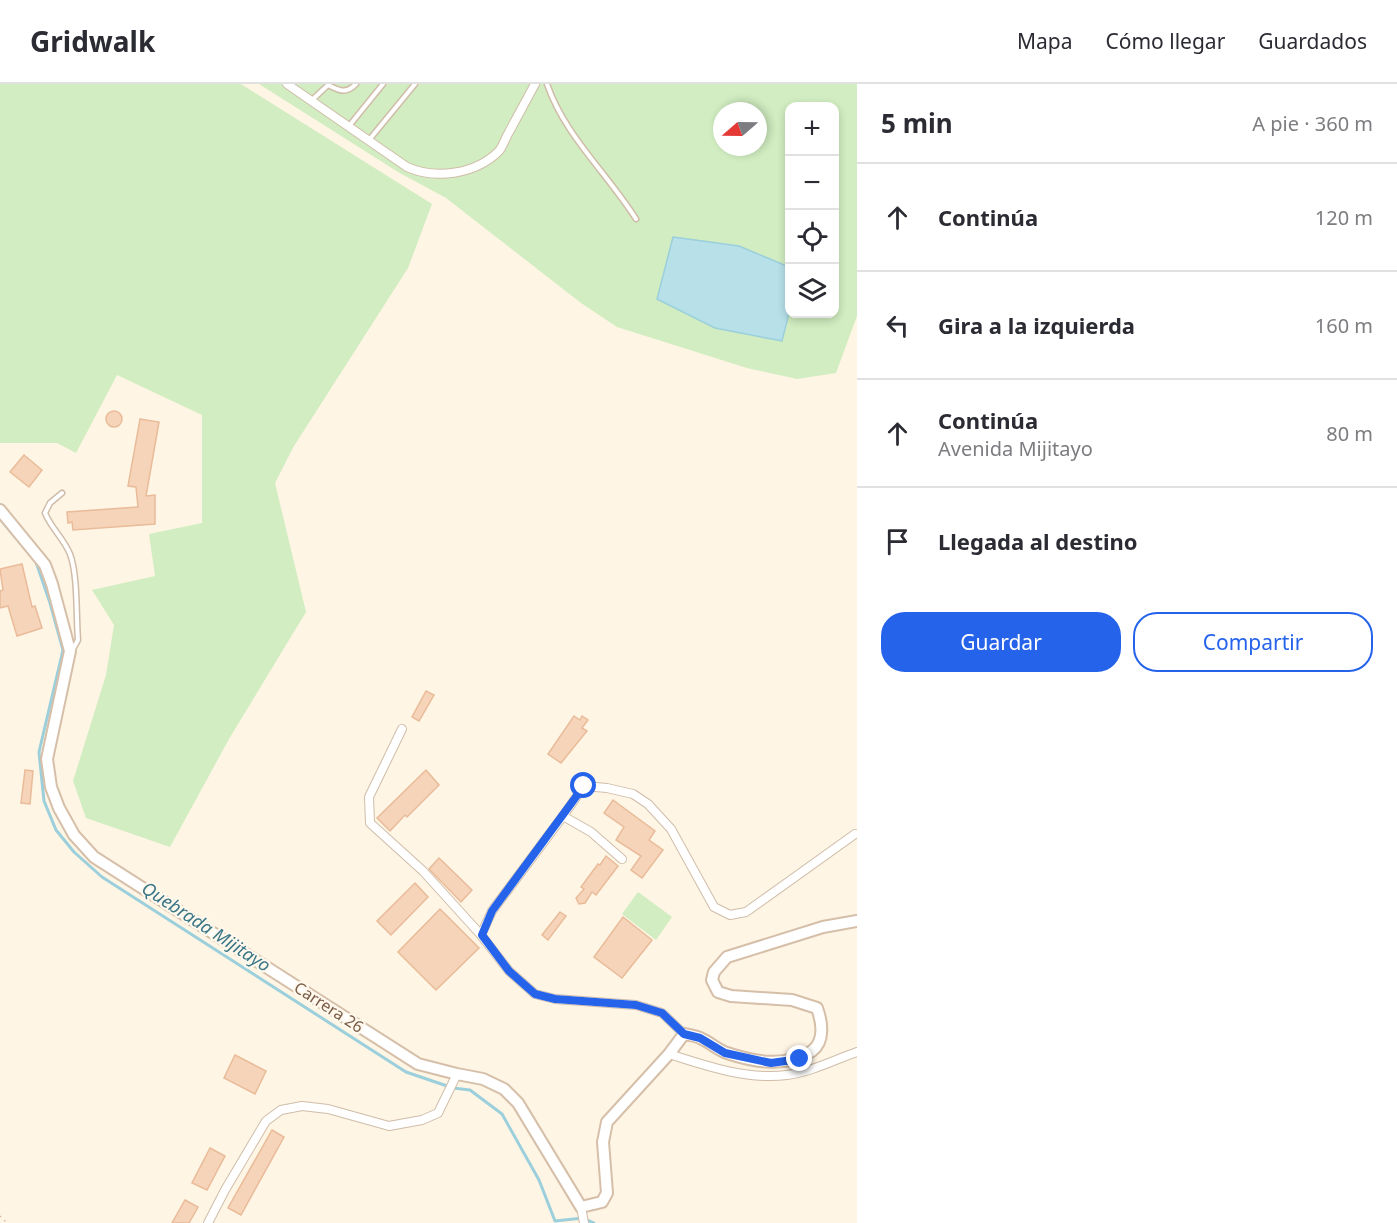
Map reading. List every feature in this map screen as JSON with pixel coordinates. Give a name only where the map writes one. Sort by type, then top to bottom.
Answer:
[{"type":"street","points":[[287,84],[415,171],[442,175],[459,172],[480,163],[500,150],[535,84]]},
{"type":"street","name":"Carrera 26","points":[[0,510],[45,565],[70,651],[47,759],[51,788],[74,835],[94,857],[418,1064],[483,1078],[504,1089],[518,1103],[581,1207]]},
{"type":"street","points":[[402,729],[369,797],[370,823],[423,871],[482,935],[509,971],[535,994],[555,999],[636,1005],[662,1013],[684,1034],[700,1038],[725,1053],[771,1063],[800,1059],[815,1048],[822,1033],[821,1018],[817,1008],[792,1000],[732,996],[718,992],[712,980],[714,972],[727,957],[823,927],[857,921]]},
{"type":"street","points":[[482,935],[492,911],[584,786],[633,794],[648,804],[671,829],[714,907],[730,915],[746,912],[855,834]]},
{"type":"street","points":[[563,816],[591,832],[621,859]]},
{"type":"street","points":[[584,1223],[581,1207],[602,1202],[607,1193],[603,1142],[607,1122],[669,1054],[684,1034]]},
{"type":"street","points":[[669,1054],[745,1074],[786,1075],[821,1066],[857,1052]]},
{"type":"street","points":[[208,1223],[266,1121],[281,1110],[302,1106],[328,1109],[389,1126],[430,1118],[438,1113],[457,1074]]},
{"type":"lane","points":[[312,101],[328,85],[346,91],[356,84]]},
{"type":"lane","points":[[349,127],[382,84]]},
{"type":"lane","points":[[369,140],[415,84]]},
{"type":"lane","points":[[547,84],[554,104],[588,157],[636,219]]},
{"type":"lane","points":[[62,493],[50,503],[45,513],[48,522],[70,554],[74,569],[78,640],[70,651]]},
{"type":"path","points":[[0,1216],[7,1223]]},
{"type":"green space","points":[[0,84],[241,84],[432,204],[408,268],[294,446],[275,483],[306,612],[229,739],[170,847],[86,818],[73,781],[106,675],[114,625],[92,590],[155,576],[149,534],[202,523],[202,415],[117,375],[76,453],[57,443],[0,443]]},
{"type":"green space","points":[[259,84],[857,84],[857,316],[836,373],[797,379],[747,368],[617,327],[581,303],[446,198],[398,172]]},
{"type":"green space","points":[[638,892],[672,917],[656,940],[622,914]]},
{"type":"water","points":[[673,237],[739,246],[785,265],[785,318],[788,318],[782,341],[715,328],[657,299]]},
{"type":"building","points":[[111,411],[117,411],[122,419],[120,425],[111,427],[106,422],[106,416]]},
{"type":"building","points":[[140,419],[159,422],[146,496],[155,495],[155,524],[73,530],[72,522],[68,523],[67,512],[138,507],[136,487],[128,486]]},
{"type":"building","points":[[24,455],[42,470],[29,487],[10,472]]},
{"type":"building","points":[[22,564],[32,607],[35,606],[42,628],[17,636],[8,606],[0,608],[0,591],[3,590],[0,569]]},
{"type":"building","points":[[426,691],[434,695],[419,721],[412,717]]},
{"type":"building","points":[[574,716],[580,720],[582,716],[588,720],[582,728],[587,731],[561,763],[548,754]]},
{"type":"building","points":[[25,770],[33,771],[30,804],[21,803]]},
{"type":"building","points":[[426,770],[439,785],[390,831],[377,818]]},
{"type":"building","points":[[613,800],[655,831],[649,840],[663,850],[642,878],[631,870],[641,856],[616,840],[624,827],[604,813]]},
{"type":"building","points":[[606,856],[618,866],[596,895],[592,892],[585,903],[579,904],[576,898],[584,889],[581,887]]},
{"type":"building","points":[[439,858],[472,890],[461,902],[429,869]]},
{"type":"building","points":[[415,883],[428,897],[391,935],[377,921]]},
{"type":"building","points":[[440,909],[479,948],[436,990],[398,952]]},
{"type":"building","points":[[560,912],[566,916],[548,940],[542,935]]},
{"type":"building","points":[[623,917],[652,940],[622,978],[594,957]]},
{"type":"building","points":[[235,1055],[266,1071],[255,1094],[224,1078]]},
{"type":"building","points":[[272,1130],[284,1137],[241,1215],[228,1208]]},
{"type":"building","points":[[210,1148],[225,1156],[207,1190],[192,1183]]},
{"type":"building","points":[[185,1200],[198,1207],[189,1223],[172,1223]]},
{"type":"waterway","name":"Quebrada Mijitayo","points":[[0,519],[36,562],[63,650],[39,752],[44,801],[56,830],[74,852],[102,877],[406,1072],[453,1088],[470,1090],[502,1114],[539,1180],[555,1221],[583,1218],[594,1223]]},
{"type":"route","points":[[584,786],[492,911],[482,935],[509,971],[535,994],[555,999],[636,1005],[662,1013],[684,1034],[700,1038],[725,1053],[771,1063],[800,1059]]}]
